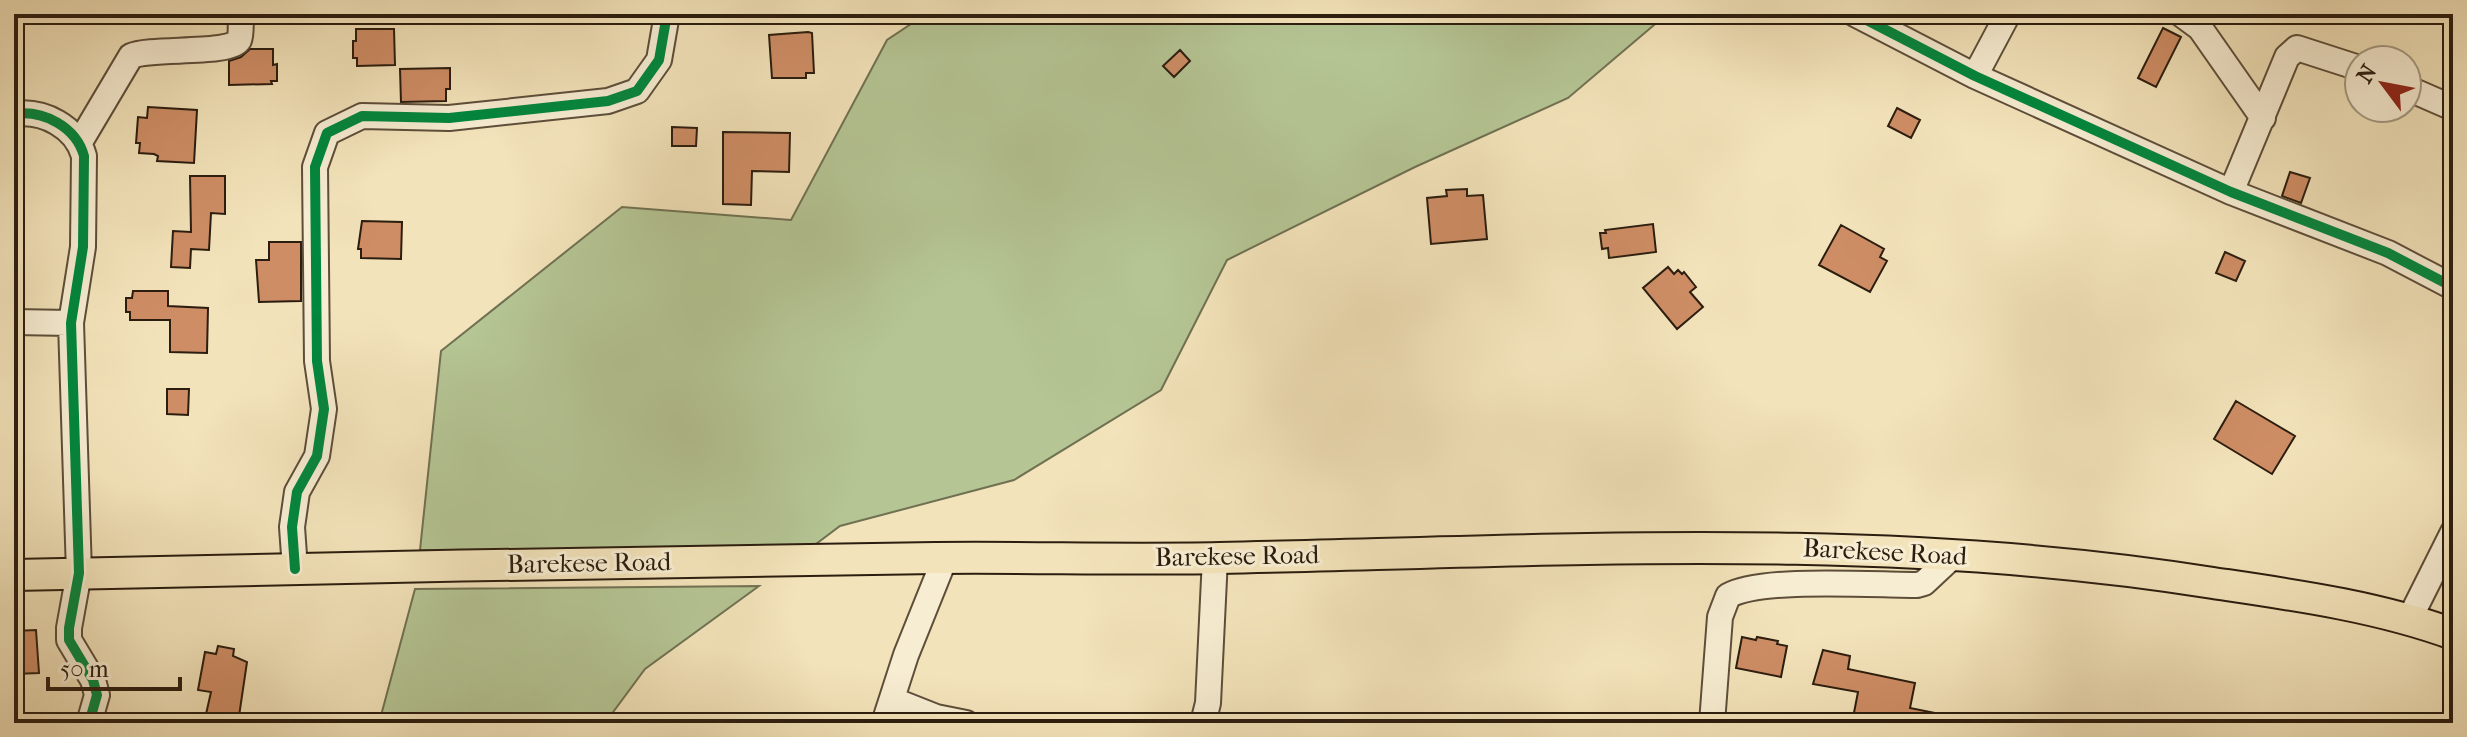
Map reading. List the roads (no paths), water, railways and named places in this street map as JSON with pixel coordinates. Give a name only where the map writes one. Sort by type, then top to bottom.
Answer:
[{"type":"main road","name":"Barekese Road","points":[[14,575],[945,558],[1215,558],[1698,546],[1867,549],[2141,571],[2320,599],[2410,618],[2453,634]]},
{"type":"street","points":[[80,142],[131,56],[146,52],[204,50],[235,44],[239,39],[241,14]]},
{"type":"street","points":[[295,569],[292,527],[297,492],[317,456],[324,409],[317,361],[315,167],[327,133],[362,116],[449,118],[608,101],[637,91],[659,60],[667,14]]},
{"type":"street","points":[[1855,14],[1975,76],[2231,192],[2388,253],[2453,287]]},
{"type":"street","points":[[1975,76],[2008,14]]},
{"type":"street","points":[[2181,14],[2200,28],[2263,118]]},
{"type":"street","points":[[2231,192],[2293,49],[2343,63]]},
{"type":"street","points":[[2423,95],[2453,108]]},
{"type":"street","points":[[14,114],[42,115],[60,125],[80,142],[84,156],[83,247],[71,323],[79,573],[69,640],[93,680],[97,695],[89,723]]},
{"type":"street","points":[[14,322],[71,323]]},
{"type":"street","points":[[2410,618],[2453,532]]},
{"type":"street","points":[[1712,723],[1720,617],[1728,596],[1741,589],[1776,585],[1917,585],[1924,583],[1954,555]]},
{"type":"street","points":[[945,558],[906,655],[889,712],[966,723]]},
{"type":"street","points":[[1203,723],[1208,703],[1215,558]]}]
